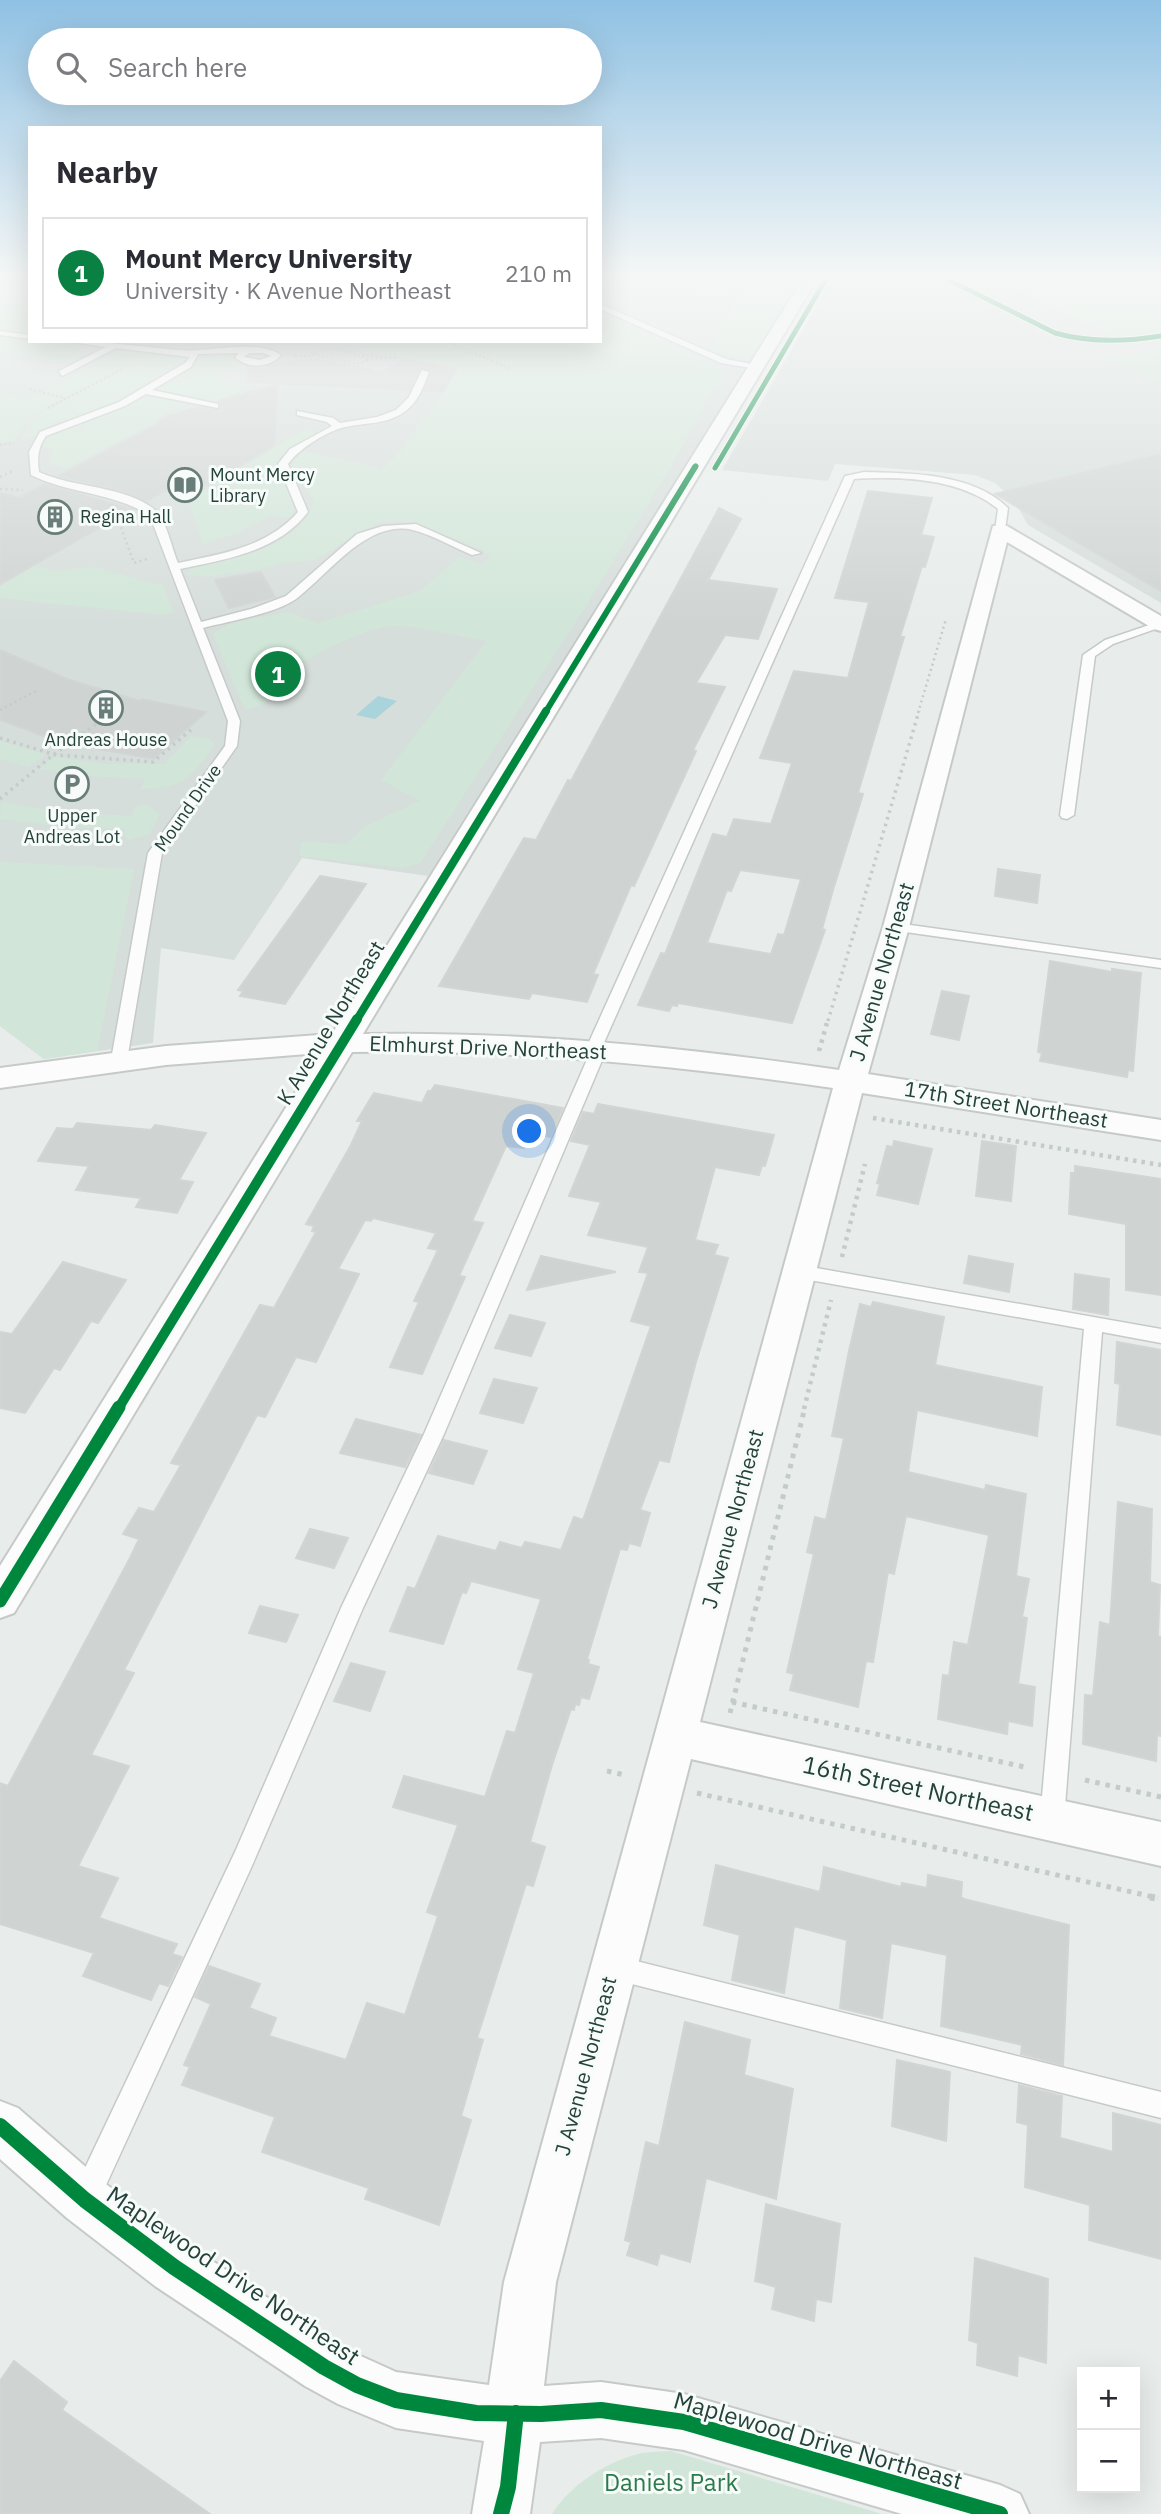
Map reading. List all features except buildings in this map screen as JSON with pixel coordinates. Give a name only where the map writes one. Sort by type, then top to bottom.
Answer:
[{"type":"street","name":"K Avenue Northeast","points":[[0,1601],[741,391]]},
{"type":"street","points":[[1000,530],[1161,625]]},
{"type":"street","name":"J Avenue Northeast","points":[[501,2514],[508,2487],[525,2302],[612,1966],[850,1081],[896,927],[1000,530]]},
{"type":"street","name":"Elmhurst Drive Northeast","points":[[9,1076],[235,1047],[446,1043],[595,1051],[710,1061],[850,1081]]},
{"type":"street","points":[[0,1052],[9,1076]]},
{"type":"street","name":"17th Street Northeast","points":[[850,1081],[1161,1130]]},
{"type":"street","name":"16th Street Northeast","points":[[675,1736],[1161,1844]]},
{"type":"street","name":"Maplewood Drive Northeast","points":[[0,2126],[85,2200],[174,2267],[324,2367],[357,2385],[396,2400],[476,2413],[601,2410],[684,2421],[1000,2514]]},
{"type":"lane","name":"Mound Drive","points":[[119,1060],[155,853],[231,746],[234,721],[154,515],[142,504],[48,481],[34,472],[32,464],[34,444],[43,435],[122,404],[144,391]]},
{"type":"lane","points":[[146,391],[215,406]]},
{"type":"lane","points":[[173,567],[258,545],[292,528],[303,512],[301,497],[288,480],[284,464],[293,451],[338,426],[367,423],[390,416],[412,401],[416,391]]},
{"type":"lane","points":[[300,414],[330,420],[338,426]]},
{"type":"lane","points":[[85,2200],[243,1860],[352,1608],[434,1434],[595,1051],[850,476],[869,474],[948,483],[982,492],[1003,509],[1000,530]]},
{"type":"lane","points":[[197,626],[255,611],[290,598],[361,536],[383,529],[412,526],[476,553]]},
{"type":"lane","points":[[1067,815],[1089,654],[1109,642],[1161,625]]},
{"type":"lane","points":[[896,927],[1161,964]]},
{"type":"lane","points":[[799,1272],[1161,1336]]},
{"type":"lane","points":[[1052,1819],[1093,1325]]},
{"type":"lane","points":[[612,1966],[1161,2105]]},
{"type":"path","points":[[39,391],[66,398]]},
{"type":"path","points":[[41,412],[79,391]]},
{"type":"path","points":[[0,445],[15,442]]},
{"type":"path","points":[[0,489],[32,492]]},
{"type":"path","points":[[116,515],[134,563],[155,556]]},
{"type":"path","points":[[818,1054],[948,613]]},
{"type":"path","points":[[0,710],[38,690]]},
{"type":"path","points":[[0,799],[53,755],[113,712]]},
{"type":"path","points":[[0,738],[53,755],[104,761],[153,762],[192,729]]},
{"type":"path","points":[[869,1117],[1161,1165]]},
{"type":"path","points":[[873,1132],[876,1119]]},
{"type":"path","points":[[728,1718],[866,1159]]},
{"type":"path","points":[[732,1702],[1161,1797]]},
{"type":"path","points":[[607,1771],[625,1775]]},
{"type":"path","points":[[690,1791],[1161,1899]]},
{"type":"shaded area","points":[[0,391],[731,391],[428,876],[302,858],[234,960],[161,948],[153,1043],[44,1059],[0,1026]]},
{"type":"shaded area","points":[[768,391],[1161,391],[1161,603],[1028,525],[1014,500],[995,483],[975,475],[835,464],[828,481],[722,470]]},
{"type":"green space","points":[[43,391],[76,391],[65,397]]},
{"type":"green space","points":[[83,391],[132,391],[110,405],[50,425],[30,438],[21,439],[31,420]]},
{"type":"green space","points":[[165,391],[241,391],[218,404]]},
{"type":"green space","points":[[443,391],[712,391],[673,463],[589,601],[420,863],[402,868],[300,856],[301,842],[346,844],[366,826],[420,801],[381,780],[487,641],[413,627],[381,627],[338,643],[296,666],[266,703],[245,710],[213,634],[231,623],[287,612],[318,623],[420,591],[459,557],[482,565],[490,557],[485,551],[413,522],[378,522],[315,560],[281,563],[266,568],[207,577],[186,574],[193,567],[264,548],[295,530],[307,517],[314,501],[291,466],[298,454],[304,451],[375,467],[380,471],[400,451]]},
{"type":"green space","points":[[0,393],[28,398],[36,394],[62,399],[28,418],[14,441],[0,444]]},
{"type":"green space","points":[[152,395],[189,403],[162,415],[155,422],[68,468],[48,463],[53,450],[41,446],[52,433]]},
{"type":"green space","points":[[304,430],[316,433],[277,460],[278,474],[298,502],[290,518],[269,516],[240,532],[202,544],[189,500]]},
{"type":"green space","points":[[35,566],[54,571],[93,567],[163,585],[173,612],[164,615],[0,598],[0,586]]},
{"type":"green space","points":[[191,736],[209,739],[215,744],[193,772],[168,786],[141,789],[145,779],[90,776],[39,769],[54,757],[105,764],[165,764]]},
{"type":"green space","points":[[0,741],[46,755],[28,767],[0,759]]},
{"type":"green space","points":[[1,802],[58,812],[132,816],[136,806],[145,804],[160,814],[149,834],[129,840],[124,836],[125,829],[74,828],[0,819]]},
{"type":"green space","points":[[0,862],[134,869],[97,1051],[44,1059],[0,1026]]},
{"type":"green space","name":"Daniels Park","points":[[671,2451],[882,2514],[552,2514],[568,2494],[601,2469],[638,2454]]},
{"type":"water","points":[[378,696],[397,701],[375,719],[356,715]]},
{"type":"cycle path","points":[[715,468],[760,391]]},
{"type":"cycle path","points":[[0,1601],[696,466]]},
{"type":"cycle path","points":[[0,2126],[85,2200],[174,2267],[324,2367],[357,2385],[396,2400],[476,2413],[541,2414],[601,2410],[684,2422],[1000,2514]]},
{"type":"cycle path","points":[[501,2514],[508,2487],[516,2413]]},
{"type":"place","name":"Mount Mercy Library","points":[[185,485]]},
{"type":"place","name":"Regina Hall","points":[[55,517]]},
{"type":"place","name":"Mount Mercy University","points":[[278,674]]},
{"type":"place","name":"Andreas House","points":[[106,708]]},
{"type":"place","name":"Upper Andreas Lot","points":[[72,784]]}]
